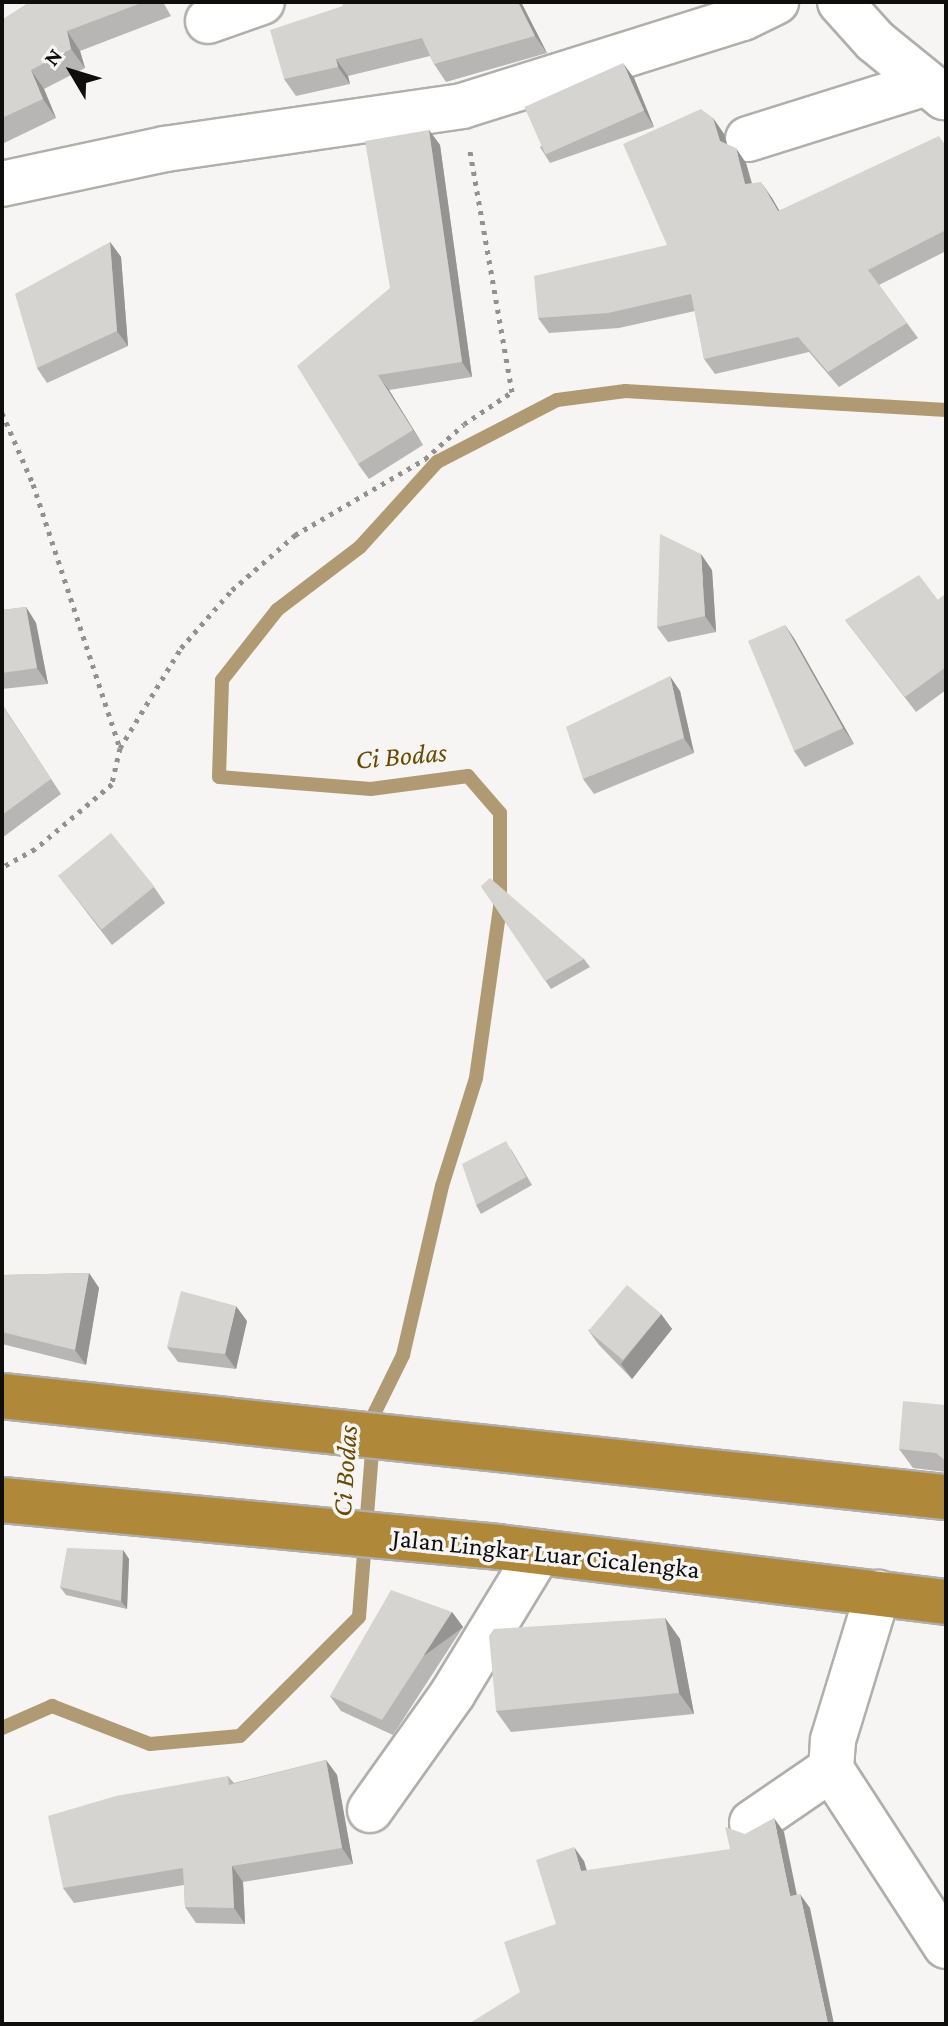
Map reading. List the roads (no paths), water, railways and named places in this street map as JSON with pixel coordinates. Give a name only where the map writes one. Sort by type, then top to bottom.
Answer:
[{"type":"highway","points":[[2,1396],[512,1455],[946,1497]]},
{"type":"highway","name":"Jalan Lingkar Luar Cicalengka","points":[[2,1500],[518,1549],[946,1602]]},
{"type":"street","points":[[208,21],[262,2]]},
{"type":"street","points":[[2,184],[165,149],[462,106],[743,18],[776,2]]},
{"type":"street","points":[[840,2],[934,91]]},
{"type":"street","points":[[748,139],[934,91]]},
{"type":"street","points":[[370,1810],[453,1693],[518,1549]]},
{"type":"street","points":[[878,1593],[833,1740],[831,1769],[946,1946]]},
{"type":"street","points":[[752,1823],[831,1769]]},
{"type":"waterway","name":"Ci Bodas","points":[[2,1728],[52,1706],[150,1744],[240,1736],[359,1617],[375,1412],[403,1355],[442,1186],[476,1078],[500,907],[500,813],[468,776],[371,789],[219,777],[222,680],[277,610],[360,547],[437,462],[557,400],[625,391],[946,410]]}]
